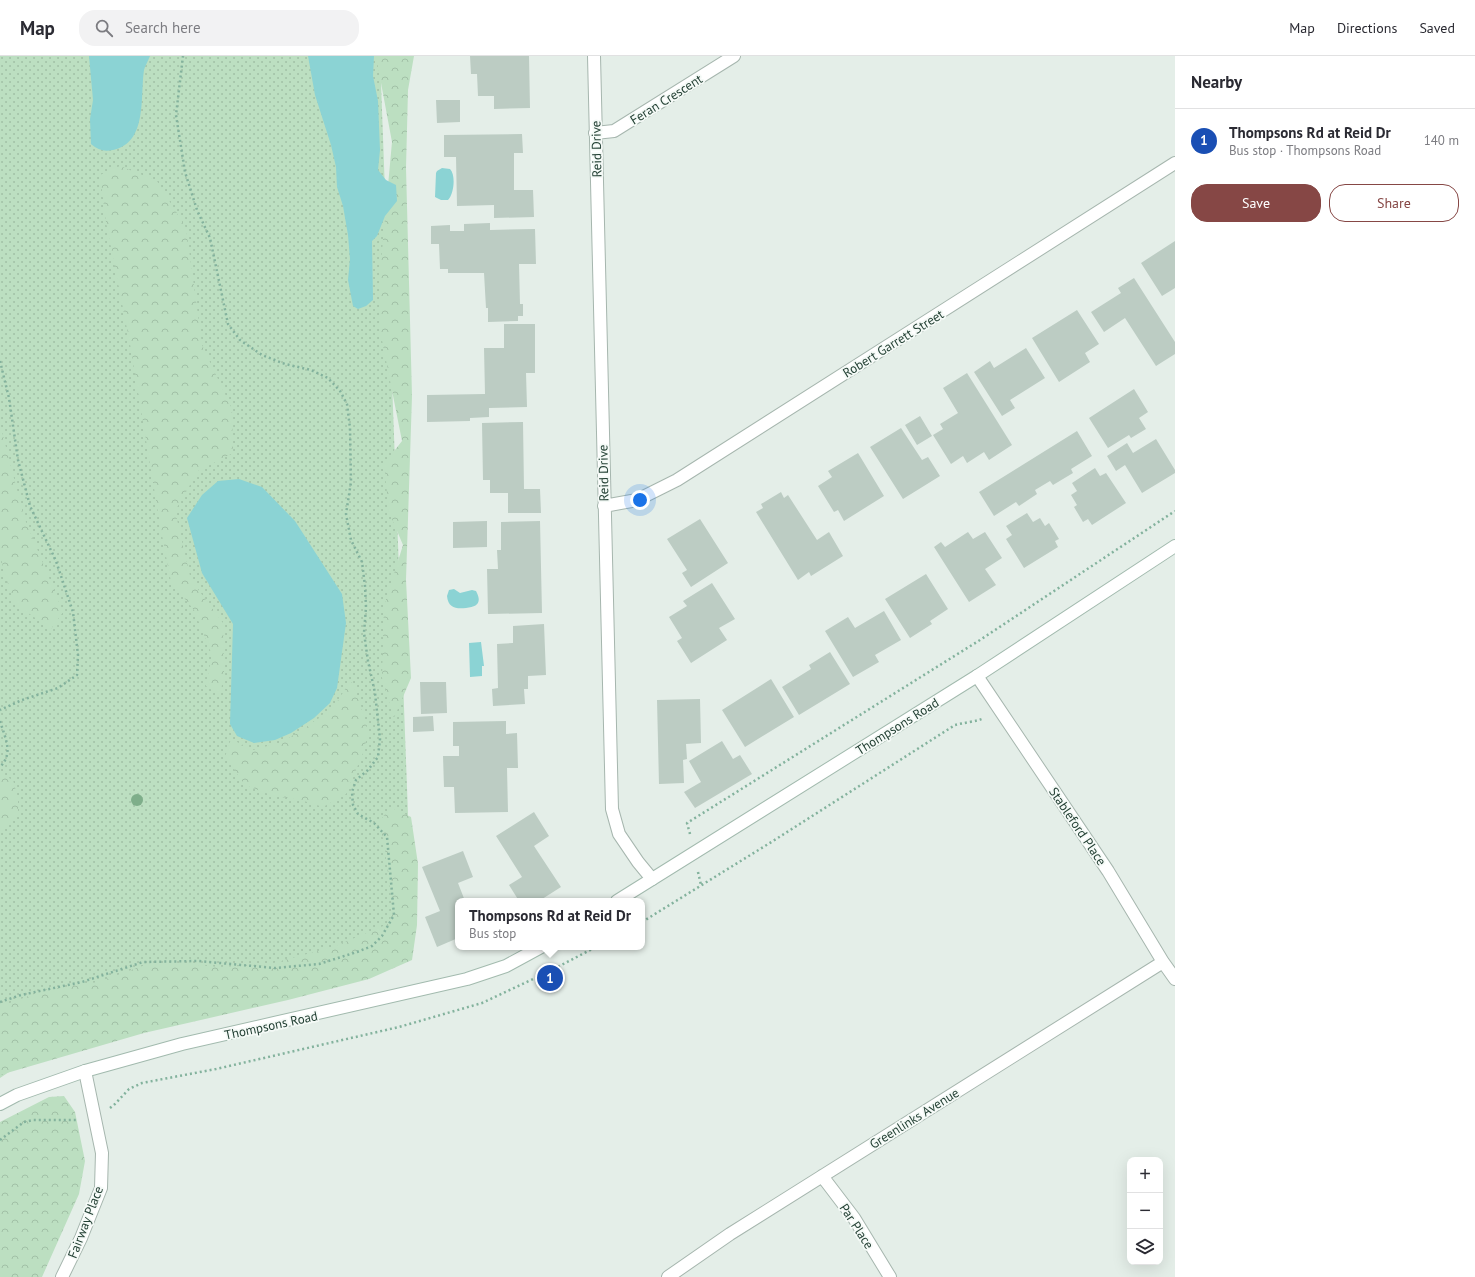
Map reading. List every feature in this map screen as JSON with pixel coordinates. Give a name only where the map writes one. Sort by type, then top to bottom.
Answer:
[{"type":"street","name":"Reid Drive","points":[[594,56],[612,809],[619,834],[638,862],[652,879]]},
{"type":"street","name":"Feran Crescent","points":[[595,133],[614,131],[734,56]]},
{"type":"street","name":"Robert Garrett Street","points":[[604,506],[637,500],[677,480],[1175,163]]},
{"type":"street","name":"Thompsons Road","points":[[621,898],[977,676],[1175,546]]},
{"type":"street","name":"Stableford Place","points":[[977,676],[1108,871],[1163,962],[1175,979]]},
{"type":"street","name":"Thompsons Road","points":[[0,1104],[17,1095],[85,1071],[182,1044],[467,979],[506,966],[535,950]]},
{"type":"street","name":"Greenlinks Avenue","points":[[668,1277],[730,1234],[1163,962]]},
{"type":"street","name":"Fairway Place","points":[[62,1277],[81,1238],[100,1188],[102,1153],[85,1071]]},
{"type":"street","name":"Par Place","points":[[822,1176],[854,1218],[890,1277]]},
{"type":"path","points":[[0,1002],[82,982],[143,962],[198,962],[275,968],[319,964],[372,946],[382,936],[394,915],[387,837],[374,823],[358,814],[353,805],[352,792],[356,780],[368,770],[378,757],[380,739],[375,693],[364,633],[366,607],[362,562],[351,540],[346,514],[351,482],[350,428],[347,404],[340,391],[328,378],[311,370],[285,364],[262,355],[240,340],[228,324],[210,238],[197,210],[185,172],[176,116],[183,56]]},
{"type":"path","points":[[0,361],[9,398],[18,460],[28,500],[56,561],[73,612],[78,655],[77,675],[58,688],[22,700],[0,710]]},
{"type":"path","points":[[687,823],[980,640],[1175,510]]},
{"type":"path","points":[[645,920],[955,725],[969,721],[981,720],[999,709]]},
{"type":"path","points":[[0,722],[8,748],[6,761],[0,767]]},
{"type":"path","points":[[107,1110],[129,1089],[142,1083],[216,1069],[399,1027],[482,1003],[546,974],[590,950]]},
{"type":"path","points":[[0,1140],[24,1122],[33,1120],[77,1120]]},
{"type":"green space","points":[[0,56],[380,56],[412,923],[24,1062],[0,1078]]},
{"type":"green space","points":[[376,56],[414,56],[408,90],[406,168],[412,396],[406,580],[411,678],[394,718],[382,678],[384,606],[403,545],[389,512],[384,464],[402,441],[379,325],[381,262],[392,142]]},
{"type":"green space","points":[[120,166],[157,181],[186,228],[202,345],[232,409],[233,453],[198,471],[175,511],[191,580],[223,623],[224,673],[220,696],[206,686],[212,655],[194,610],[171,582],[161,530],[130,344],[106,222],[100,175]]},
{"type":"green space","points":[[0,424],[24,517],[63,612],[51,629],[14,603],[3,568],[0,551]]},
{"type":"green space","points":[[351,680],[360,702],[368,733],[363,753],[346,794],[323,807],[301,800],[274,796],[245,785],[225,757],[231,739],[253,750],[282,742],[308,726],[335,705]]},
{"type":"green space","points":[[0,774],[13,780],[18,798],[18,813],[0,832]]},
{"type":"green space","points":[[389,809],[394,809],[411,817],[418,864],[417,925],[412,960],[369,979],[288,1000],[144,1033],[0,1075],[0,1008],[7,1004],[45,990],[98,982],[148,964],[176,963],[219,967],[266,965],[333,947],[388,924],[393,912],[384,843],[379,822]]},
{"type":"green space","points":[[64,1096],[75,1112],[85,1161],[79,1194],[42,1277],[0,1277],[0,1122],[49,1097]]},
{"type":"water","points":[[89,56],[150,56],[144,70],[142,105],[137,128],[132,138],[124,146],[113,150],[101,150],[91,144],[90,119],[93,100]]},
{"type":"water","points":[[308,56],[374,56],[373,76],[378,101],[380,150],[378,170],[386,180],[396,185],[397,201],[385,216],[377,236],[372,241],[373,300],[366,306],[358,309],[353,306],[348,280],[350,259],[348,235],[343,206],[337,187],[336,167],[331,145],[315,95]]},
{"type":"water","points":[[442,168],[450,169],[454,180],[452,193],[448,200],[441,200],[435,197],[436,173]]},
{"type":"water","points":[[239,479],[262,487],[295,521],[342,594],[346,623],[337,688],[330,703],[314,718],[291,733],[275,740],[254,743],[237,736],[230,724],[233,624],[202,573],[187,518],[202,495],[218,481]]},
{"type":"water","points":[[454,589],[460,593],[472,590],[476,591],[479,598],[478,603],[470,607],[453,607],[449,603],[447,596],[449,590]]},
{"type":"water","points":[[481,642],[484,666],[482,666],[482,676],[470,677],[469,643]]},
{"type":"building","points":[[470,56],[529,56],[530,108],[494,109],[494,96],[478,96],[477,74],[471,74]]},
{"type":"building","points":[[436,100],[460,100],[460,122],[437,123]]},
{"type":"building","points":[[522,134],[523,153],[514,153],[514,190],[533,190],[534,217],[494,218],[494,205],[457,206],[456,157],[444,157],[444,135]]},
{"type":"building","points":[[490,223],[490,230],[535,229],[536,264],[519,264],[520,304],[523,304],[523,316],[518,316],[518,321],[488,322],[484,273],[448,273],[448,269],[440,269],[439,244],[431,244],[431,226],[450,225],[450,231],[464,231],[464,224]]},
{"type":"building","points":[[1175,241],[1175,288],[1162,296],[1141,263]]},
{"type":"building","points":[[1134,278],[1175,342],[1175,354],[1156,366],[1125,318],[1104,332],[1091,312],[1121,293],[1118,288]]},
{"type":"building","points":[[1077,310],[1099,344],[1085,353],[1090,362],[1059,382],[1032,338]]},
{"type":"building","points":[[504,324],[535,324],[535,373],[526,373],[527,407],[489,408],[489,417],[470,418],[470,421],[427,422],[427,395],[485,394],[484,348],[504,348]]},
{"type":"building","points":[[1026,348],[1045,378],[1010,400],[1015,408],[1002,416],[974,372],[990,361],[994,368]]},
{"type":"building","points":[[967,373],[1012,445],[989,460],[984,452],[967,463],[963,456],[951,464],[933,435],[943,429],[940,424],[958,413],[943,388]]},
{"type":"building","points":[[1134,389],[1148,412],[1139,418],[1146,429],[1131,438],[1129,435],[1108,448],[1089,418]]},
{"type":"building","points":[[920,416],[932,436],[917,445],[905,425]]},
{"type":"building","points":[[523,422],[524,489],[540,489],[541,513],[508,513],[508,493],[490,493],[490,480],[483,480],[482,423]]},
{"type":"building","points":[[901,428],[922,460],[928,457],[940,476],[903,499],[870,447]]},
{"type":"building","points":[[1077,431],[1092,456],[1071,469],[1073,473],[1053,485],[1050,481],[1035,490],[1037,494],[1019,506],[1016,502],[994,516],[979,492]]},
{"type":"building","points":[[1156,439],[1175,470],[1175,473],[1142,493],[1125,465],[1116,471],[1107,456],[1127,443],[1133,453]]},
{"type":"building","points":[[858,453],[884,496],[844,521],[838,510],[834,512],[818,486],[832,477],[828,471]]},
{"type":"building","points":[[1095,468],[1100,476],[1106,473],[1126,503],[1092,525],[1088,519],[1083,522],[1074,507],[1077,505],[1071,495],[1077,491],[1072,483]]},
{"type":"building","points":[[781,492],[784,498],[788,495],[817,540],[829,532],[843,556],[811,576],[809,572],[798,580],[756,512],[763,508],[761,504]]},
{"type":"building","points":[[1027,513],[1033,522],[1040,518],[1045,526],[1049,523],[1059,539],[1055,541],[1058,547],[1024,568],[1006,539],[1012,535],[1006,526]]},
{"type":"building","points":[[700,519],[728,563],[691,587],[682,573],[687,570],[667,539]]},
{"type":"building","points":[[487,521],[487,547],[453,548],[453,522]]},
{"type":"building","points":[[540,521],[542,613],[488,614],[487,569],[498,569],[497,550],[501,550],[501,522]]},
{"type":"building","points":[[968,532],[973,539],[985,532],[1002,558],[985,569],[996,585],[969,602],[934,547],[941,542],[945,547]]},
{"type":"building","points":[[926,574],[948,609],[930,621],[932,624],[910,638],[885,599]]},
{"type":"building","points":[[712,583],[735,619],[719,628],[727,640],[691,663],[677,641],[682,638],[669,617],[687,606],[683,601]]},
{"type":"building","points":[[884,611],[901,640],[875,655],[879,662],[853,677],[825,631],[848,617],[855,628]]},
{"type":"building","points":[[544,624],[546,675],[528,676],[528,689],[524,689],[525,704],[493,706],[492,689],[498,688],[497,644],[513,643],[513,626]]},
{"type":"building","points":[[830,652],[850,684],[799,715],[782,687],[811,669],[809,665]]},
{"type":"building","points":[[771,679],[794,717],[745,747],[722,710]]},
{"type":"building","points":[[420,682],[446,682],[447,713],[421,714]]},
{"type":"building","points":[[700,699],[701,743],[686,744],[687,759],[683,760],[684,783],[659,784],[657,700]]},
{"type":"building","points":[[433,716],[434,731],[413,732],[413,717]]},
{"type":"building","points":[[506,721],[506,734],[517,733],[518,768],[507,768],[508,812],[455,813],[454,787],[444,787],[443,756],[459,756],[459,746],[453,746],[453,722]]},
{"type":"building","points":[[722,741],[733,759],[740,755],[752,774],[695,808],[684,792],[701,782],[689,761]]},
{"type":"building","points":[[534,812],[549,836],[534,846],[561,887],[544,898],[517,898],[509,885],[522,877],[496,836]]},
{"type":"building","points":[[463,851],[473,877],[458,883],[464,898],[455,898],[455,939],[437,947],[425,917],[440,911],[422,867]]},
{"type":"place","name":"Thompsons Rd at Reid Dr","points":[[550,978]]}]
